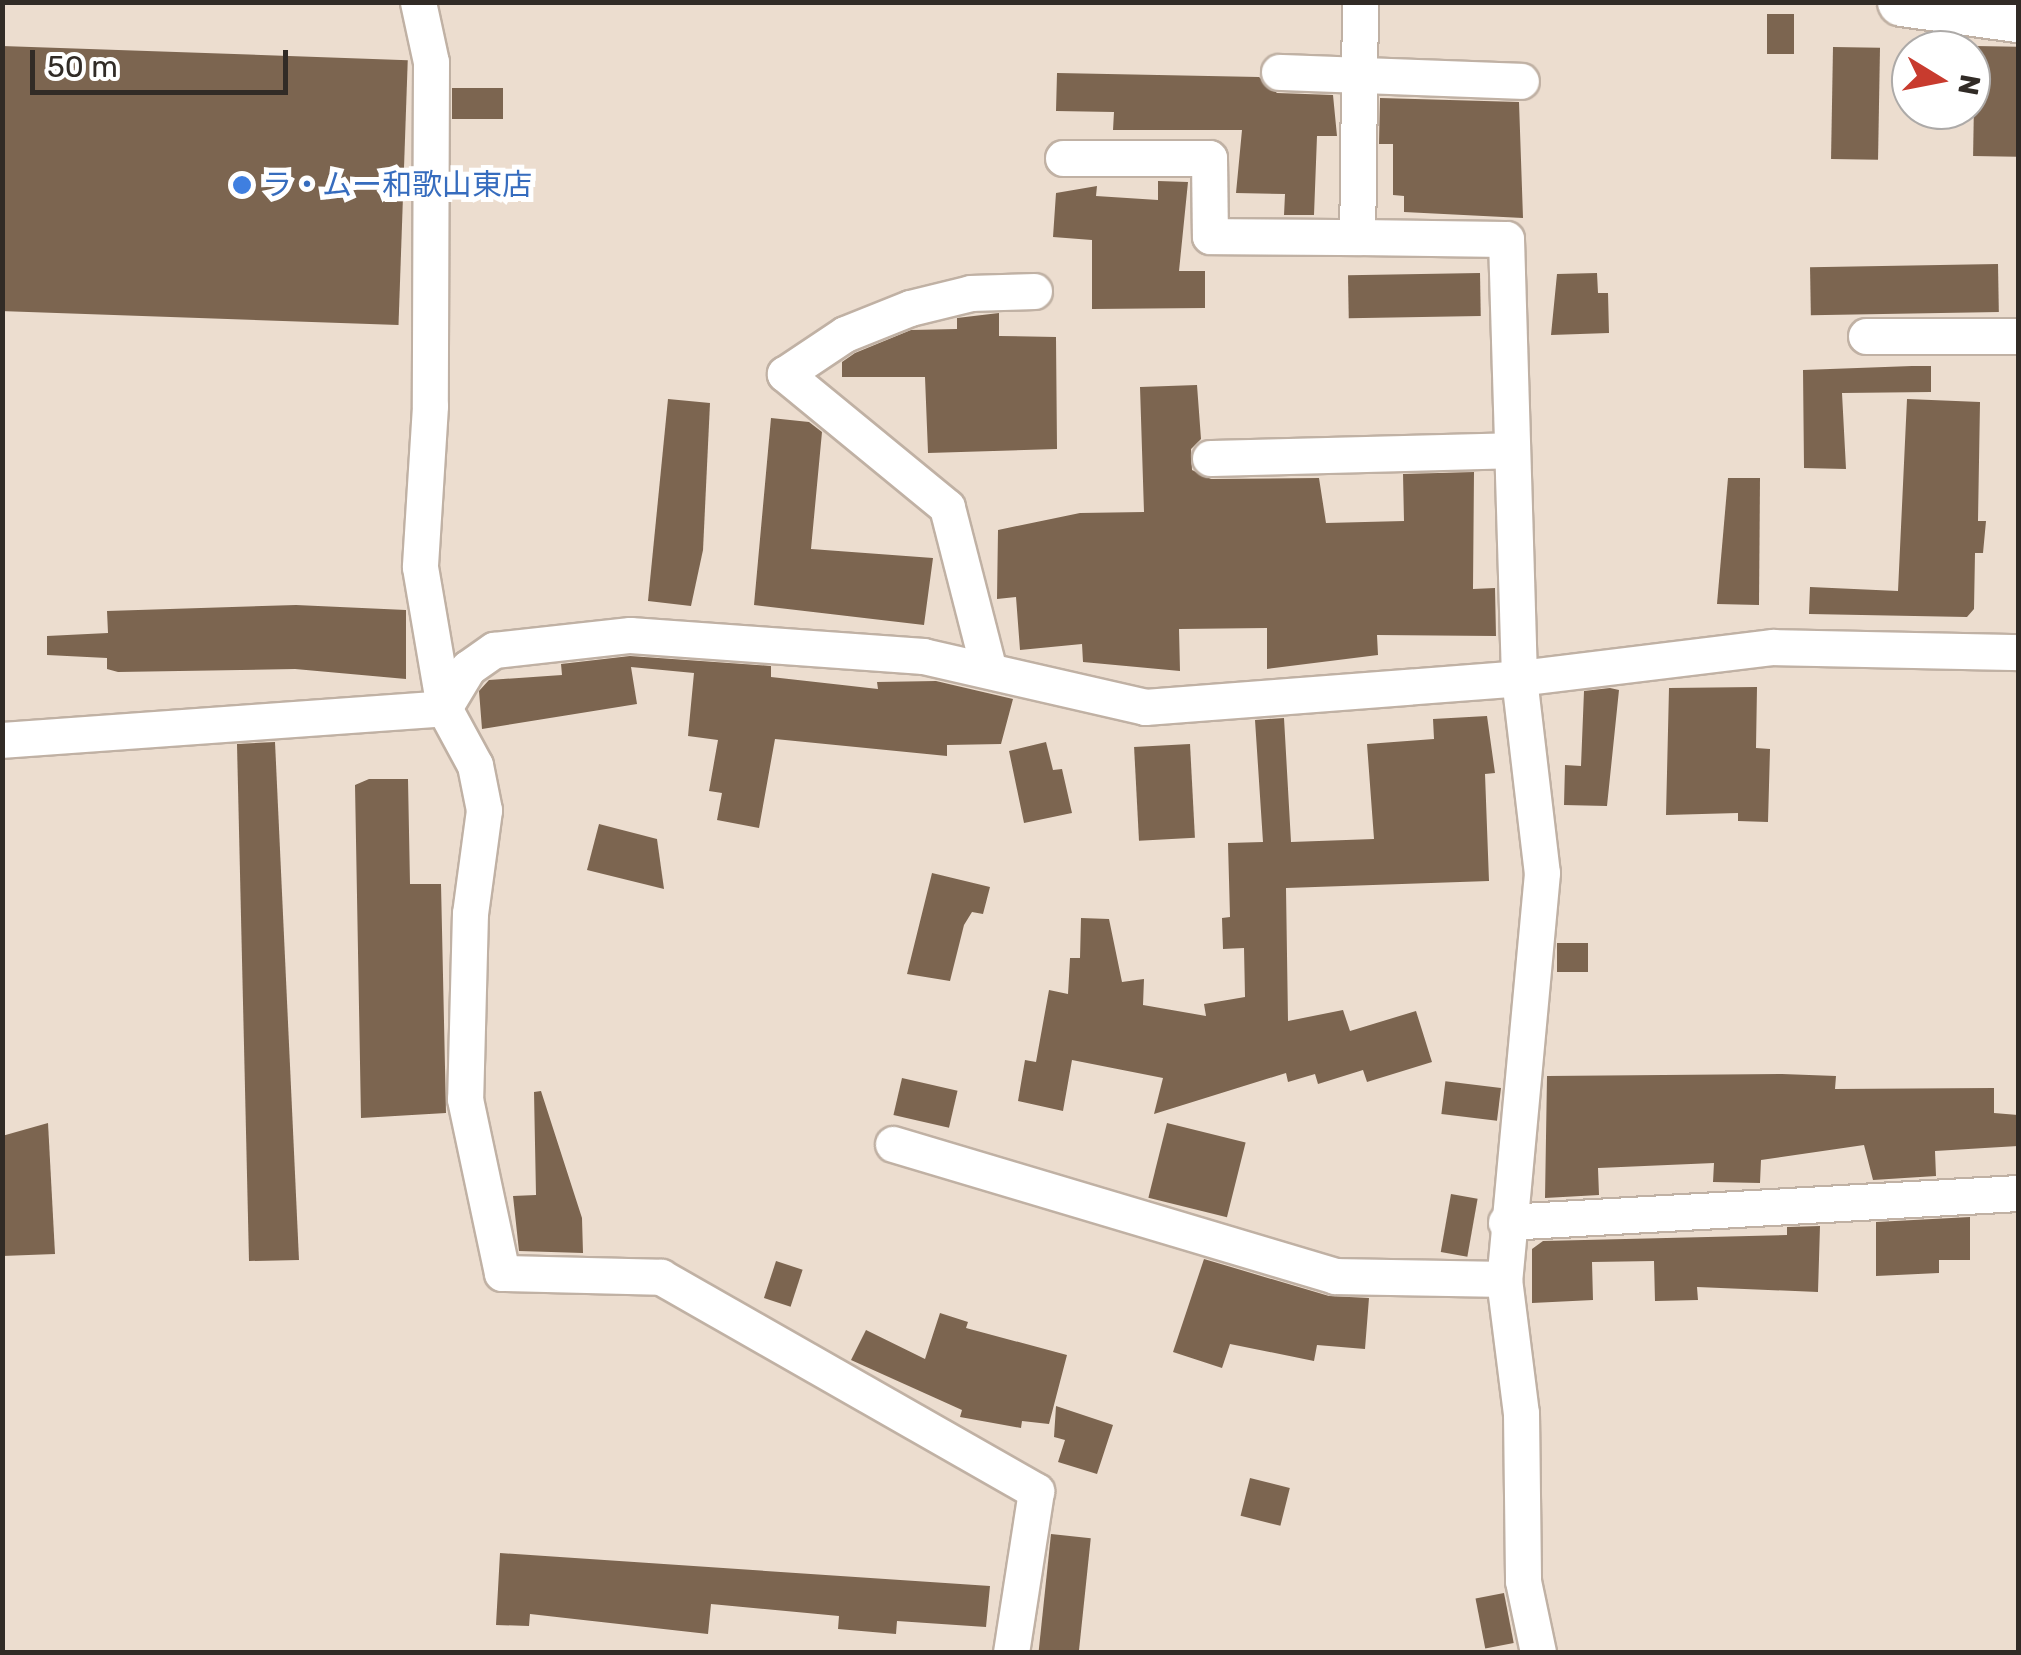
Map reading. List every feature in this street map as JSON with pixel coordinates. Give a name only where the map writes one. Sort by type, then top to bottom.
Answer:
[{"type":"street","points":[[418,2],[432,62],[430,406],[420,567],[444,708],[475,766],[484,810],[470,914],[466,1099],[502,1273],[661,1277],[1036,1492],[1011,1652]]},
{"type":"street","points":[[1357,237],[1360,2]]},
{"type":"street","points":[[1902,2],[2018,18]]},
{"type":"street","points":[[1278,72],[1521,81]]},
{"type":"street","points":[[1063,158],[1210,158],[1210,236],[1506,239],[1519,678],[1542,872],[1506,1222],[1504,1279],[1521,1412],[1522,1580],[1538,1652]]},
{"type":"street","points":[[988,667],[946,507],[785,374],[845,334],[910,308],[972,293],[1034,291]]},
{"type":"street","points":[[1866,336],[2018,336]]},
{"type":"street","points":[[1210,458],[1512,450]]},
{"type":"street","points":[[444,708],[468,668],[494,650],[630,635],[988,667],[1082,698],[1145,707],[1519,678],[1773,647],[2018,652]]},
{"type":"street","points":[[2,740],[444,708]]},
{"type":"street","points":[[893,1144],[1335,1276],[1504,1279]]},
{"type":"street","points":[[1506,1222],[2018,1194]]},
{"type":"building","points":[[1767,14],[1794,14],[1794,54],[1767,54]]},
{"type":"building","name":"ラ・ムー和歌山東店","points":[[2,46],[408,60],[399,325],[2,311]]},
{"type":"building","points":[[1991,46],[2018,47],[2016,157],[1973,156],[1974,130],[1991,130]]},
{"type":"building","points":[[1833,47],[1880,48],[1878,160],[1831,159]]},
{"type":"building","points":[[1057,73],[1259,77],[1277,93],[1333,95],[1337,136],[1317,136],[1314,215],[1284,215],[1285,194],[1236,193],[1242,130],[1113,130],[1114,112],[1056,111]]},
{"type":"building","points":[[452,88],[503,88],[503,119],[452,119]]},
{"type":"building","points":[[1380,98],[1519,102],[1523,218],[1404,212],[1404,196],[1393,195],[1393,144],[1379,144]]},
{"type":"building","points":[[1158,181],[1188,182],[1179,271],[1205,271],[1205,308],[1092,309],[1092,240],[1053,237],[1056,193],[1097,186],[1096,196],[1158,200]]},
{"type":"building","points":[[1998,264],[1999,312],[1811,315],[1810,267]]},
{"type":"building","points":[[1480,273],[1481,316],[1349,318],[1348,275]]},
{"type":"building","points":[[1597,273],[1598,293],[1608,293],[1609,333],[1551,335],[1557,274]]},
{"type":"building","points":[[999,313],[999,336],[1056,337],[1057,449],[928,453],[925,377],[842,377],[842,362],[855,353],[911,330],[957,329],[957,318]]},
{"type":"building","points":[[1931,366],[1931,392],[1842,393],[1846,469],[1804,468],[1803,370]]},
{"type":"building","points":[[1197,385],[1201,439],[1191,449],[1192,470],[1211,479],[1319,478],[1326,523],[1404,521],[1403,474],[1474,472],[1473,589],[1495,588],[1496,636],[1377,635],[1378,655],[1267,669],[1267,628],[1179,629],[1180,671],[1083,662],[1082,644],[1020,650],[1016,597],[997,599],[998,530],[1080,513],[1144,512],[1140,387]]},
{"type":"building","points":[[668,399],[710,403],[703,550],[691,606],[648,601]]},
{"type":"building","points":[[1907,399],[1980,402],[1978,521],[1986,521],[1983,553],[1975,553],[1974,609],[1967,617],[1809,614],[1810,587],[1898,591]]},
{"type":"building","points":[[771,418],[809,422],[822,432],[811,549],[933,558],[924,625],[754,605]]},
{"type":"building","points":[[1728,478],[1760,478],[1759,605],[1717,604]]},
{"type":"building","points":[[296,605],[406,610],[406,679],[295,669],[118,672],[107,669],[107,658],[47,655],[47,636],[108,633],[107,611]]},
{"type":"building","points":[[630,656],[771,666],[771,677],[878,689],[877,682],[936,681],[1013,699],[1001,744],[947,745],[947,756],[775,739],[759,828],[717,820],[722,793],[709,791],[718,740],[688,736],[694,673],[631,667],[637,704],[482,729],[479,691],[489,680],[562,675],[561,664]]},
{"type":"building","points":[[1757,687],[1756,748],[1770,749],[1768,822],[1738,821],[1738,813],[1666,815],[1669,688]]},
{"type":"building","points":[[1619,690],[1607,806],[1564,805],[1565,765],[1581,766],[1584,691]]},
{"type":"building","points":[[1487,716],[1495,773],[1485,774],[1489,881],[1286,888],[1288,1021],[1343,1010],[1350,1031],[1416,1011],[1432,1062],[1367,1082],[1363,1070],[1318,1084],[1315,1074],[1288,1082],[1286,1073],[1154,1114],[1163,1078],[1072,1060],[1063,1111],[1018,1101],[1025,1060],[1036,1062],[1049,990],[1068,994],[1070,958],[1080,958],[1081,918],[1109,919],[1122,982],[1144,979],[1143,1005],[1206,1016],[1204,1004],[1245,997],[1244,948],[1223,949],[1222,918],[1230,917],[1228,843],[1263,842],[1255,720],[1284,718],[1291,842],[1374,839],[1367,744],[1434,739],[1433,719]]},
{"type":"building","points":[[275,742],[299,1260],[249,1261],[237,744]]},
{"type":"building","points":[[1046,742],[1053,770],[1062,769],[1072,813],[1024,823],[1009,751]]},
{"type":"building","points":[[1190,744],[1195,838],[1139,841],[1134,747]]},
{"type":"building","points":[[369,779],[408,779],[410,884],[441,884],[446,1113],[361,1118],[355,785]]},
{"type":"building","points":[[599,824],[657,839],[664,889],[587,870]]},
{"type":"building","points":[[932,873],[990,887],[983,914],[972,912],[964,925],[950,981],[907,974]]},
{"type":"building","points":[[1557,943],[1588,943],[1588,972],[1557,972]]},
{"type":"building","points":[[1547,1076],[1836,1076],[1835,1089],[1994,1088],[1994,1113],[2018,1115],[2018,1146],[1935,1151],[1936,1176],[1873,1180],[1864,1145],[1761,1160],[1760,1183],[1713,1182],[1714,1163],[1598,1168],[1599,1195],[1545,1198]]},
{"type":"building","points":[[902,1078],[958,1091],[949,1128],[893,1115]]},
{"type":"building","points":[[1445,1081],[1501,1088],[1497,1121],[1441,1114]]},
{"type":"building","points":[[541,1091],[582,1218],[583,1253],[519,1251],[513,1196],[536,1195],[534,1092]]},
{"type":"building","points":[[48,1123],[55,1254],[2,1256],[2,1136]]},
{"type":"building","points":[[1167,1123],[1246,1143],[1227,1217],[1148,1198]]},
{"type":"building","points":[[1451,1194],[1478,1199],[1467,1257],[1441,1252]]},
{"type":"building","points":[[1970,1217],[1970,1260],[1939,1260],[1939,1273],[1876,1276],[1876,1222]]},
{"type":"building","points":[[1820,1226],[1818,1292],[1697,1287],[1698,1300],[1655,1301],[1654,1261],[1592,1262],[1593,1300],[1532,1303],[1532,1249],[1543,1241],[1787,1235],[1787,1227]]},
{"type":"building","points":[[1204,1259],[1329,1296],[1369,1298],[1365,1349],[1317,1345],[1314,1361],[1230,1344],[1222,1368],[1173,1352]]},
{"type":"building","points":[[776,1261],[803,1270],[791,1307],[764,1298]]},
{"type":"building","points":[[940,1313],[968,1322],[966,1328],[1067,1355],[1049,1424],[1022,1421],[1021,1428],[960,1417],[962,1410],[851,1360],[866,1330],[925,1359]]},
{"type":"building","points":[[1056,1406],[1113,1425],[1097,1474],[1058,1462],[1065,1440],[1054,1437]]},
{"type":"building","points":[[1250,1478],[1290,1488],[1280,1526],[1241,1516]]},
{"type":"building","points":[[1051,1534],[1091,1538],[1079,1652],[1039,1652]]},
{"type":"building","points":[[500,1553],[990,1586],[986,1627],[897,1621],[896,1634],[838,1629],[839,1616],[711,1604],[708,1634],[530,1614],[529,1626],[496,1625]]},
{"type":"building","points":[[1504,1593],[1514,1643],[1485,1649],[1476,1599]]},
{"type":"place","name":"ラ・ムー和歌山東店","points":[[242,185]]}]
